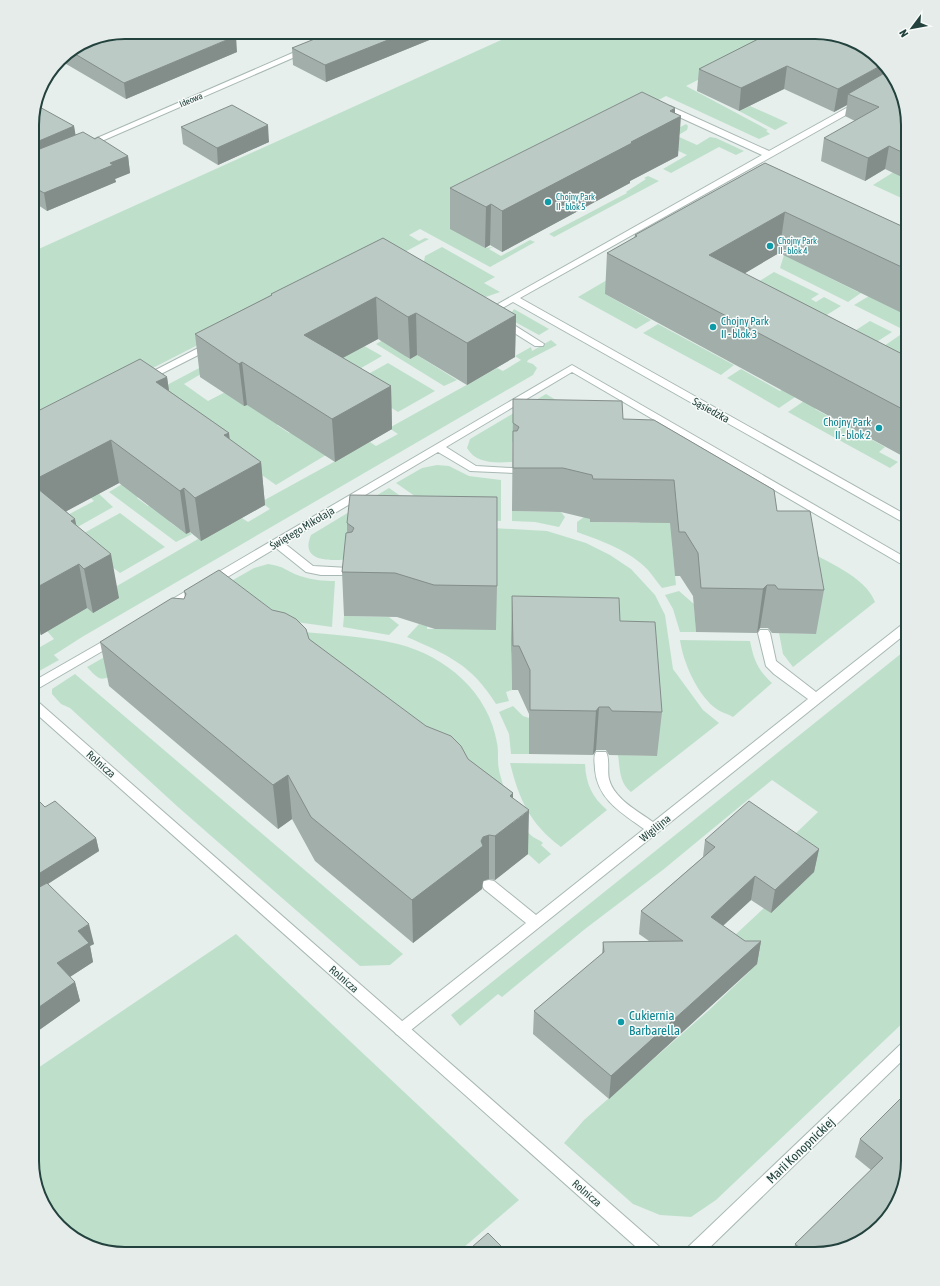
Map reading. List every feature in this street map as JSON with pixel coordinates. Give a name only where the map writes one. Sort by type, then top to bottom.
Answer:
[{"type":"street","name":"Ideowa","points":[[75,149],[313,47]]},
{"type":"street","points":[[540,344],[484,311],[513,298],[870,97]]},
{"type":"street","points":[[667,108],[768,154]]},
{"type":"street","points":[[757,161],[771,167]]},
{"type":"street","name":"Sąsiedzka","points":[[513,298],[901,517]]},
{"type":"street","points":[[140,381],[217,341]]},
{"type":"street","name":"Świętego Mikołaja","points":[[162,611],[572,368],[901,560]]},
{"type":"street","points":[[438,447],[474,469],[512,471]]},
{"type":"street","points":[[277,543],[310,568],[321,571],[349,572]]},
{"type":"street","name":"Wigilijna","points":[[401,1030],[901,632]]},
{"type":"street","points":[[764,633],[770,663],[778,672],[817,698]]},
{"type":"street","points":[[39,684],[122,634]]},
{"type":"street","name":"Rolnicza","points":[[39,709],[648,1247]]},
{"type":"street","points":[[601,755],[603,777],[606,788],[611,796],[654,829]]},
{"type":"street","points":[[488,885],[536,923]]},
{"type":"street","name":"Marii Konopnickiej","points":[[699,1247],[901,1053]]},
{"type":"green space","points":[[504,39],[779,39],[686,86],[768,130],[766,131],[770,134],[759,139],[666,96],[648,106],[673,131],[686,124],[688,126],[687,130],[677,136],[697,145],[710,137],[716,138],[744,151],[736,155],[719,147],[671,173],[663,169],[687,155],[639,132],[451,228],[485,248],[493,247],[489,249],[501,256],[530,240],[535,242],[490,267],[420,229],[409,235],[419,241],[425,238],[429,239],[334,290],[225,331],[39,426],[39,249]]},
{"type":"green space","points":[[750,106],[788,123],[775,130],[739,111]]},
{"type":"green space","points":[[901,167],[901,198],[873,185]]},
{"type":"green space","points":[[648,176],[659,181],[554,237],[549,234],[627,193],[626,192],[646,179],[644,178]]},
{"type":"green space","points":[[442,247],[495,277],[484,283],[500,292],[483,298],[423,266],[425,256]]},
{"type":"green space","points":[[663,247],[605,294],[651,320],[636,329],[578,297]]},
{"type":"green space","points":[[784,255],[858,292],[865,287],[868,288],[848,302],[780,268]]},
{"type":"green space","points":[[774,272],[819,294],[811,299],[816,302],[824,297],[841,306],[806,328],[739,294]]},
{"type":"green space","points":[[869,296],[901,312],[901,328],[854,305]]},
{"type":"green space","points":[[514,309],[549,329],[539,335],[515,322],[511,314]]},
{"type":"green space","points":[[309,310],[184,384],[208,401],[231,389],[267,394],[283,422],[277,425],[289,433],[294,429],[326,455],[276,485],[148,395]]},
{"type":"green space","points":[[870,321],[892,332],[858,354],[836,343]]},
{"type":"green space","points":[[658,324],[734,365],[721,375],[643,333]]},
{"type":"green space","points":[[900,335],[901,336],[901,377],[865,359]]},
{"type":"green space","points":[[387,338],[409,359],[417,355],[457,380],[444,386],[376,344]]},
{"type":"green space","points":[[551,340],[557,345],[528,360],[527,362],[533,364],[537,368],[533,375],[82,637],[54,655],[59,660],[39,671],[39,648],[54,639],[47,631],[87,608],[110,590],[198,539],[242,518],[248,522],[270,509],[261,502],[370,442],[376,446],[398,434],[389,428],[497,368],[503,371],[521,360],[515,356],[531,347],[532,351]]},
{"type":"green space","points":[[359,343],[382,356],[342,379],[324,368]]},
{"type":"green space","points":[[851,359],[779,408],[727,378],[741,369],[780,391],[813,369]]},
{"type":"green space","points":[[388,363],[435,391],[398,412],[352,383]]},
{"type":"green space","points":[[817,392],[815,409],[885,447],[879,452],[898,462],[890,468],[788,412]]},
{"type":"green space","points":[[546,394],[658,461],[512,442],[512,462],[493,462],[481,460],[467,448],[470,439]]},
{"type":"green space","points":[[437,465],[449,466],[469,476],[501,480],[501,521],[473,519],[419,499],[396,483],[422,468]]},
{"type":"green space","points":[[127,481],[143,494],[137,498],[148,506],[156,502],[171,523],[186,534],[189,532],[192,534],[176,542],[109,492]]},
{"type":"green space","points":[[694,483],[672,542],[676,585],[662,588],[648,570],[633,557],[606,543],[577,532],[577,522],[584,517],[590,519],[590,522],[639,523]]},
{"type":"green space","points":[[389,488],[418,508],[492,528],[547,531],[586,543],[610,555],[631,569],[655,595],[665,615],[673,669],[703,710],[719,723],[631,792],[622,780],[618,755],[657,756],[511,652],[512,690],[506,692],[509,701],[496,704],[478,680],[468,670],[447,656],[407,637],[419,624],[427,626],[427,629],[479,629],[350,559],[327,560],[313,555],[310,551],[308,544],[311,535]]},
{"type":"green space","points":[[98,493],[113,507],[67,533],[60,519],[94,501],[90,497]]},
{"type":"green space","points":[[512,511],[561,512],[565,517],[559,527],[535,522],[512,521]]},
{"type":"green space","points":[[120,513],[165,547],[120,573],[75,538]]},
{"type":"green space","points":[[803,548],[854,577],[870,593],[875,602],[793,667],[783,654],[779,633],[816,634]]},
{"type":"green space","points":[[268,564],[281,567],[304,577],[335,581],[332,627],[296,622],[272,616],[226,584],[254,568]]},
{"type":"green space","points":[[679,591],[694,604],[696,632],[680,632],[673,609],[665,595]]},
{"type":"green space","points":[[344,616],[389,617],[399,625],[389,635],[343,627]]},
{"type":"green space","points":[[296,631],[360,637],[398,644],[433,658],[448,667],[462,679],[475,693],[485,708],[492,725],[498,746],[498,767],[507,796],[516,816],[527,831],[533,837],[541,841],[543,843],[541,845],[551,854],[539,864]]},
{"type":"green space","points":[[136,639],[125,658],[110,676],[99,678],[87,667]]},
{"type":"green space","points":[[680,640],[750,641],[757,664],[772,683],[733,717],[722,712],[704,697],[698,688],[684,658]]},
{"type":"green space","points":[[901,654],[901,1025],[716,1200],[691,1217],[660,1215],[633,1204],[564,1143],[584,1120],[708,1011],[750,971],[720,949],[764,908],[795,834],[818,812],[772,780],[664,869],[585,929],[502,997],[498,994],[460,1026],[451,1015]]},
{"type":"green space","points":[[75,674],[403,954],[390,965],[360,966],[178,807],[70,708],[61,704],[52,694],[52,689]]},
{"type":"green space","points":[[513,706],[523,716],[529,718],[529,754],[511,754],[509,734],[499,712]]},
{"type":"green space","points":[[510,763],[585,764],[588,784],[597,800],[607,810],[561,847],[541,829],[527,810],[517,788]]},
{"type":"green space","points":[[236,934],[519,1200],[464,1247],[120,1247],[97,1242],[77,1232],[64,1222],[51,1204],[42,1183],[39,1161],[39,1067]]},
{"type":"building","points":[[120,39],[229,39],[124,83],[76,55],[97,44]]},
{"type":"building","points":[[314,39],[390,39],[325,65],[292,48]]},
{"type":"building","points":[[758,39],[820,39],[832,41],[853,48],[878,67],[838,89],[787,66],[741,88],[699,69]]},
{"type":"building","points":[[883,74],[894,92],[898,103],[901,125],[901,152],[889,146],[868,158],[824,138],[879,107],[848,94]]},
{"type":"building","points":[[642,92],[675,108],[670,111],[681,116],[502,211],[491,204],[486,207],[450,188]]},
{"type":"building","points":[[232,105],[268,125],[217,148],[181,127]]},
{"type":"building","points":[[41,108],[74,126],[39,141],[39,120]]},
{"type":"building","points":[[83,132],[95,139],[98,137],[128,156],[110,163],[113,165],[44,193],[39,190],[39,149]]},
{"type":"building","points":[[765,163],[901,226],[901,267],[785,212],[709,255],[901,353],[901,408],[607,253],[637,236],[635,235]]},
{"type":"building","points":[[383,238],[516,315],[467,343],[416,313],[408,317],[376,297],[304,335],[391,386],[332,419],[242,362],[239,364],[195,334],[272,295],[271,294]]},
{"type":"building","points":[[140,359],[167,377],[156,382],[229,433],[224,435],[261,462],[195,498],[184,488],[180,491],[111,440],[39,477],[39,410]]},
{"type":"building","points":[[513,399],[622,401],[623,419],[654,420],[774,490],[777,511],[810,511],[824,590],[778,589],[775,585],[767,585],[763,589],[701,588],[698,553],[685,532],[679,532],[674,480],[593,479],[592,475],[563,468],[513,468],[513,431],[517,431],[519,427],[513,423]]},
{"type":"building","points":[[39,490],[75,519],[71,521],[111,554],[84,569],[79,564],[39,586]]},
{"type":"building","points":[[350,495],[497,497],[497,586],[434,585],[395,573],[342,572],[346,533],[352,532],[354,528],[347,523]]},
{"type":"building","points":[[219,570],[272,610],[285,613],[296,619],[306,629],[309,639],[426,726],[451,736],[461,746],[468,759],[513,793],[510,796],[529,810],[495,836],[489,835],[483,837],[481,841],[483,846],[412,900],[311,817],[288,775],[273,785],[100,642],[172,598],[184,599],[186,594],[184,591]]},
{"type":"building","points":[[512,596],[619,598],[620,621],[655,622],[662,712],[612,711],[609,707],[599,707],[596,711],[530,710],[530,670],[519,646],[513,646]]},
{"type":"building","points":[[39,801],[45,807],[55,801],[96,838],[39,874]]},
{"type":"building","points":[[749,801],[819,849],[775,890],[755,876],[711,917],[745,941],[761,941],[611,1076],[534,1011],[604,952],[603,942],[683,941],[641,911],[715,847],[705,840]]},
{"type":"building","points":[[47,883],[89,924],[78,931],[89,943],[57,963],[75,982],[39,1007],[39,887]]},
{"type":"building","points":[[901,1098],[900,1172],[894,1194],[883,1213],[876,1222],[867,1229],[848,1240],[826,1246],[799,1247],[795,1244],[883,1158],[860,1139]]},
{"type":"building","points":[[488,1233],[502,1247],[472,1247]]},
{"type":"place","name":"Chojny Park II - blok 5","points":[[548,202]]},
{"type":"place","name":"Chojny Park II - blok 4","points":[[770,246]]},
{"type":"place","name":"Chojny Park II - blok 3","points":[[713,327]]},
{"type":"place","name":"Chojny Park II - blok 2","points":[[879,428]]},
{"type":"place","name":"Cukiernia Barbarella","points":[[621,1022]]}]
